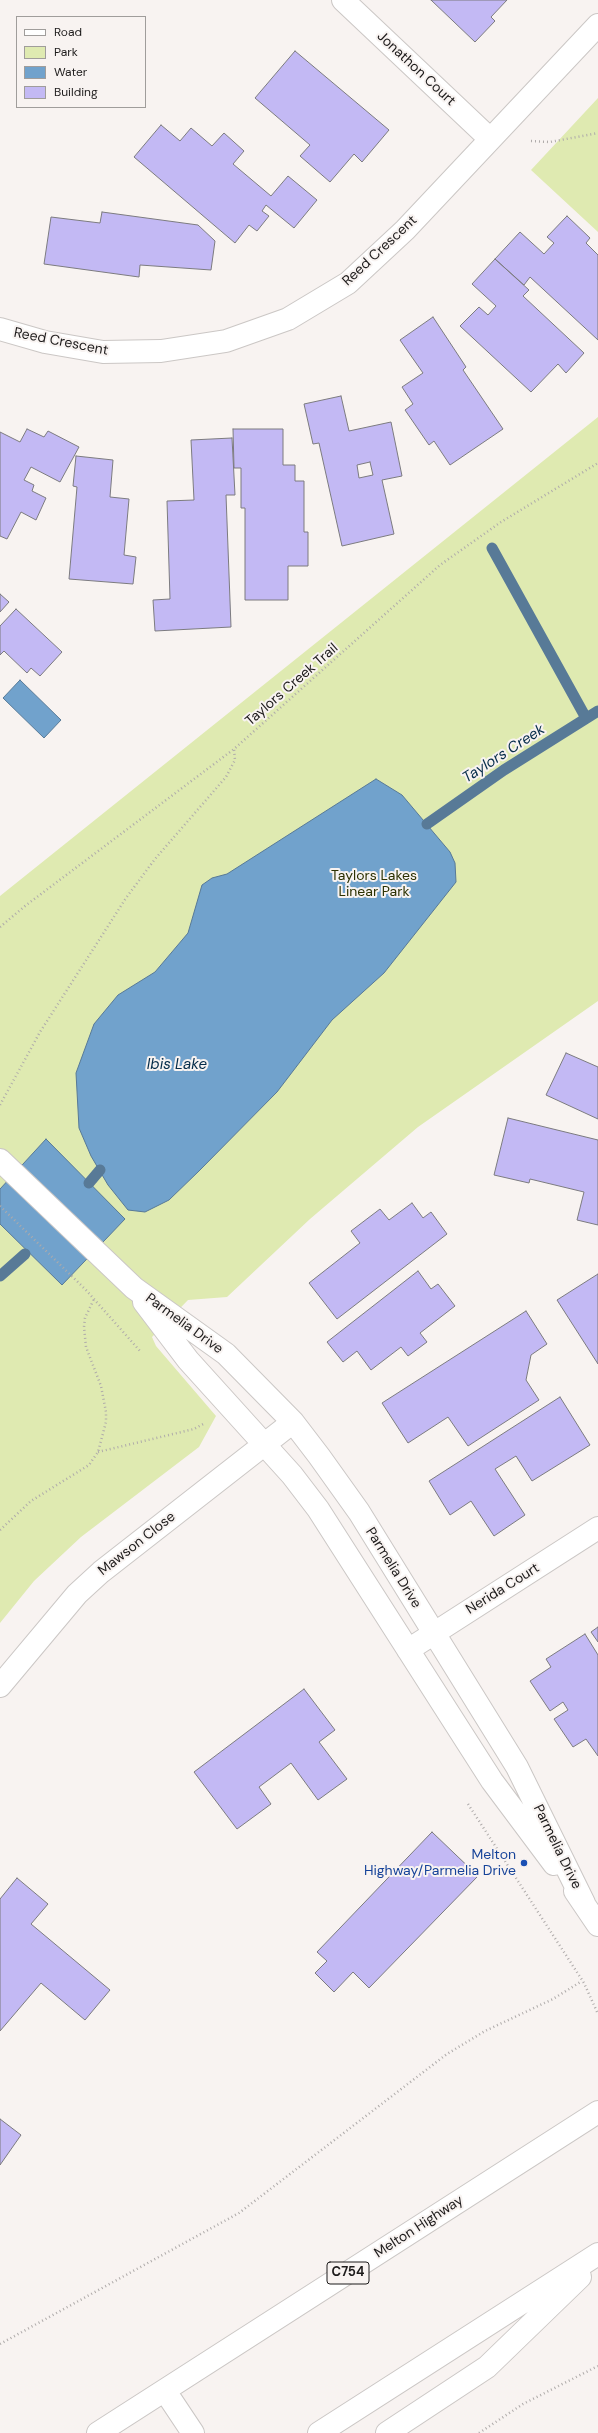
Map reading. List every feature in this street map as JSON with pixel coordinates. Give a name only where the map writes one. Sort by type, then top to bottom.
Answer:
[{"type":"main road","name":"Jonathon Court","points":[[343,0],[489,138]]},
{"type":"main road","name":"Reed Crescent","points":[[0,329],[45,342],[102,352],[161,351],[226,341],[288,319],[348,283],[405,230],[489,138],[598,25]]},
{"type":"main road","name":"Parmelia Drive","points":[[0,1160],[134,1288],[191,1327],[249,1375],[293,1422],[355,1507],[518,1767],[584,1903]]},
{"type":"main road","name":"Parmelia Drive","points":[[134,1288],[176,1345],[265,1445],[318,1509],[492,1781],[584,1903],[598,1925]]},
{"type":"main road","name":"Mawson Close","points":[[0,1686],[77,1594],[101,1572],[293,1422]]},
{"type":"main road","name":"Nerida Court","points":[[408,1650],[598,1528]]},
{"type":"main road","name":"Melton Highway","points":[[98,2433],[598,2112]]},
{"type":"main road","points":[[319,2433],[598,2254]]},
{"type":"main road","points":[[387,2433],[487,2367],[598,2259]]},
{"type":"main road","points":[[165,2391],[193,2433]]},
{"type":"path","points":[[489,138],[550,142],[598,133]]},
{"type":"path","name":"Taylors Creek Trail","points":[[0,927],[25,906],[234,749],[440,565],[501,522],[598,463]]},
{"type":"path","points":[[0,1105],[40,1032],[126,898],[155,859],[226,777],[235,760],[234,749]]},
{"type":"path","points":[[0,1206],[94,1299],[142,1354]]},
{"type":"path","points":[[0,1530],[31,1501],[89,1465],[98,1452],[104,1432],[106,1412],[101,1386],[86,1347],[84,1327],[85,1318],[94,1299]]},
{"type":"path","points":[[98,1452],[194,1429],[207,1422],[202,1417]]},
{"type":"path","points":[[465,1798],[582,1981],[595,2004],[598,2014]]},
{"type":"path","points":[[0,2344],[239,2214],[447,2054],[485,2031],[553,1999],[582,1981]]},
{"type":"path","points":[[479,2433],[523,2404],[598,2366]]},
{"type":"green space","points":[[598,98],[598,232],[531,170]]},
{"type":"green space","name":"Taylors Lakes Linear Park","points":[[598,417],[598,1001],[418,1127],[310,1219],[227,1297],[188,1300],[152,1337],[156,1346],[216,1416],[199,1447],[81,1537],[34,1581],[0,1623],[0,896]]},
{"type":"water","points":[[20,680],[61,720],[44,738],[3,698]]},
{"type":"water","name":"Ibis Lake","points":[[376,779],[402,795],[450,852],[455,863],[456,882],[384,973],[332,1020],[277,1092],[199,1171],[169,1200],[145,1212],[128,1210],[108,1185],[91,1156],[79,1128],[76,1073],[94,1024],[118,995],[155,972],[188,933],[202,885],[212,878],[227,874]]},
{"type":"water","points":[[46,1139],[125,1219],[62,1285],[0,1224],[0,1189]]},
{"type":"building","points":[[431,0],[507,0],[491,17],[495,21],[475,42]]},
{"type":"building","points":[[295,51],[389,130],[362,162],[354,154],[330,182],[300,156],[310,145],[255,98]]},
{"type":"building","points":[[161,125],[180,141],[191,128],[212,146],[224,133],[244,151],[233,164],[271,196],[288,176],[317,200],[294,228],[266,205],[262,211],[269,216],[257,231],[249,225],[235,243],[134,157]]},
{"type":"building","points":[[102,212],[198,225],[215,241],[211,270],[140,265],[139,277],[44,264],[51,217],[100,223]]},
{"type":"building","points":[[567,216],[590,238],[586,243],[598,255],[598,340],[530,277],[524,285],[495,259],[520,232],[544,254],[554,243],[547,237]]},
{"type":"building","points":[[495,259],[529,290],[523,296],[584,353],[566,373],[558,364],[531,392],[460,326],[479,307],[488,315],[496,306],[472,284]]},
{"type":"building","points":[[433,317],[466,367],[463,370],[503,429],[450,465],[434,441],[429,445],[405,410],[413,404],[402,387],[423,373],[400,340]]},
{"type":"building","points":[[341,396],[349,431],[391,422],[402,476],[382,480],[394,534],[342,546],[319,443],[313,444],[304,404]],"holes":[[[370,462],[373,475],[359,478],[357,465]]]},
{"type":"building","points":[[27,429],[44,437],[48,431],[79,447],[60,482],[31,467],[24,480],[34,485],[32,491],[46,498],[36,520],[21,512],[7,539],[0,536],[0,432],[20,442]]},
{"type":"building","points":[[233,429],[283,429],[283,465],[295,465],[295,481],[304,481],[304,532],[308,532],[308,566],[288,566],[288,600],[245,600],[245,508],[241,508],[241,468],[234,468]]},
{"type":"building","points":[[232,438],[235,495],[226,495],[231,627],[155,631],[153,600],[170,599],[167,501],[194,500],[191,440]]},
{"type":"building","points":[[76,456],[113,460],[110,497],[129,499],[124,555],[136,557],[133,584],[69,579],[77,487],[73,486]]},
{"type":"building","points":[[0,594],[9,602],[0,612]]},
{"type":"building","points":[[16,609],[62,652],[40,676],[31,668],[27,673],[4,651],[0,655],[0,626]]},
{"type":"building","points":[[566,1053],[598,1067],[598,1119],[546,1095]]},
{"type":"building","points":[[508,1118],[598,1140],[598,1225],[577,1220],[584,1192],[530,1179],[529,1183],[494,1175]]},
{"type":"building","points":[[412,1203],[423,1218],[431,1212],[447,1234],[337,1319],[309,1283],[360,1243],[351,1231],[380,1209],[389,1220]]},
{"type":"building","points":[[418,1271],[431,1289],[438,1284],[455,1306],[420,1333],[427,1342],[408,1356],[401,1347],[371,1370],[357,1351],[343,1362],[327,1342]]},
{"type":"building","points":[[598,1274],[598,1364],[557,1300]]},
{"type":"building","points":[[526,1311],[547,1344],[531,1355],[526,1380],[539,1400],[468,1446],[448,1417],[408,1443],[382,1403]]},
{"type":"building","points":[[560,1397],[590,1445],[532,1481],[516,1456],[495,1469],[525,1515],[494,1536],[471,1501],[450,1515],[429,1481]]},
{"type":"building","points":[[598,1627],[598,1642],[591,1632]]},
{"type":"building","points":[[585,1634],[598,1655],[598,1756],[586,1739],[573,1747],[554,1719],[568,1710],[563,1702],[550,1711],[530,1681],[551,1667],[546,1659]]},
{"type":"building","points":[[304,1689],[335,1730],[319,1742],[347,1779],[318,1800],[291,1763],[259,1787],[271,1804],[237,1829],[194,1772]]},
{"type":"building","points":[[432,1832],[478,1876],[369,1988],[353,1972],[334,1992],[315,1973],[327,1961],[317,1952]]},
{"type":"building","points":[[17,1878],[48,1904],[31,1924],[110,1990],[85,2020],[41,1983],[0,2031],[0,1899]]},
{"type":"building","points":[[0,2119],[21,2135],[0,2165]]},
{"type":"waterway","points":[[492,548],[586,718]]},
{"type":"waterway","name":"Taylors Creek","points":[[427,824],[504,770],[598,711]]},
{"type":"waterway","name":"Taylors Creek","points":[[89,1183],[100,1170]]},
{"type":"waterway","name":"Taylors Creek","points":[[0,1276],[25,1254]]},
{"type":"place","name":"Melton Highway/Parmelia Drive","points":[[524,1863]]}]
